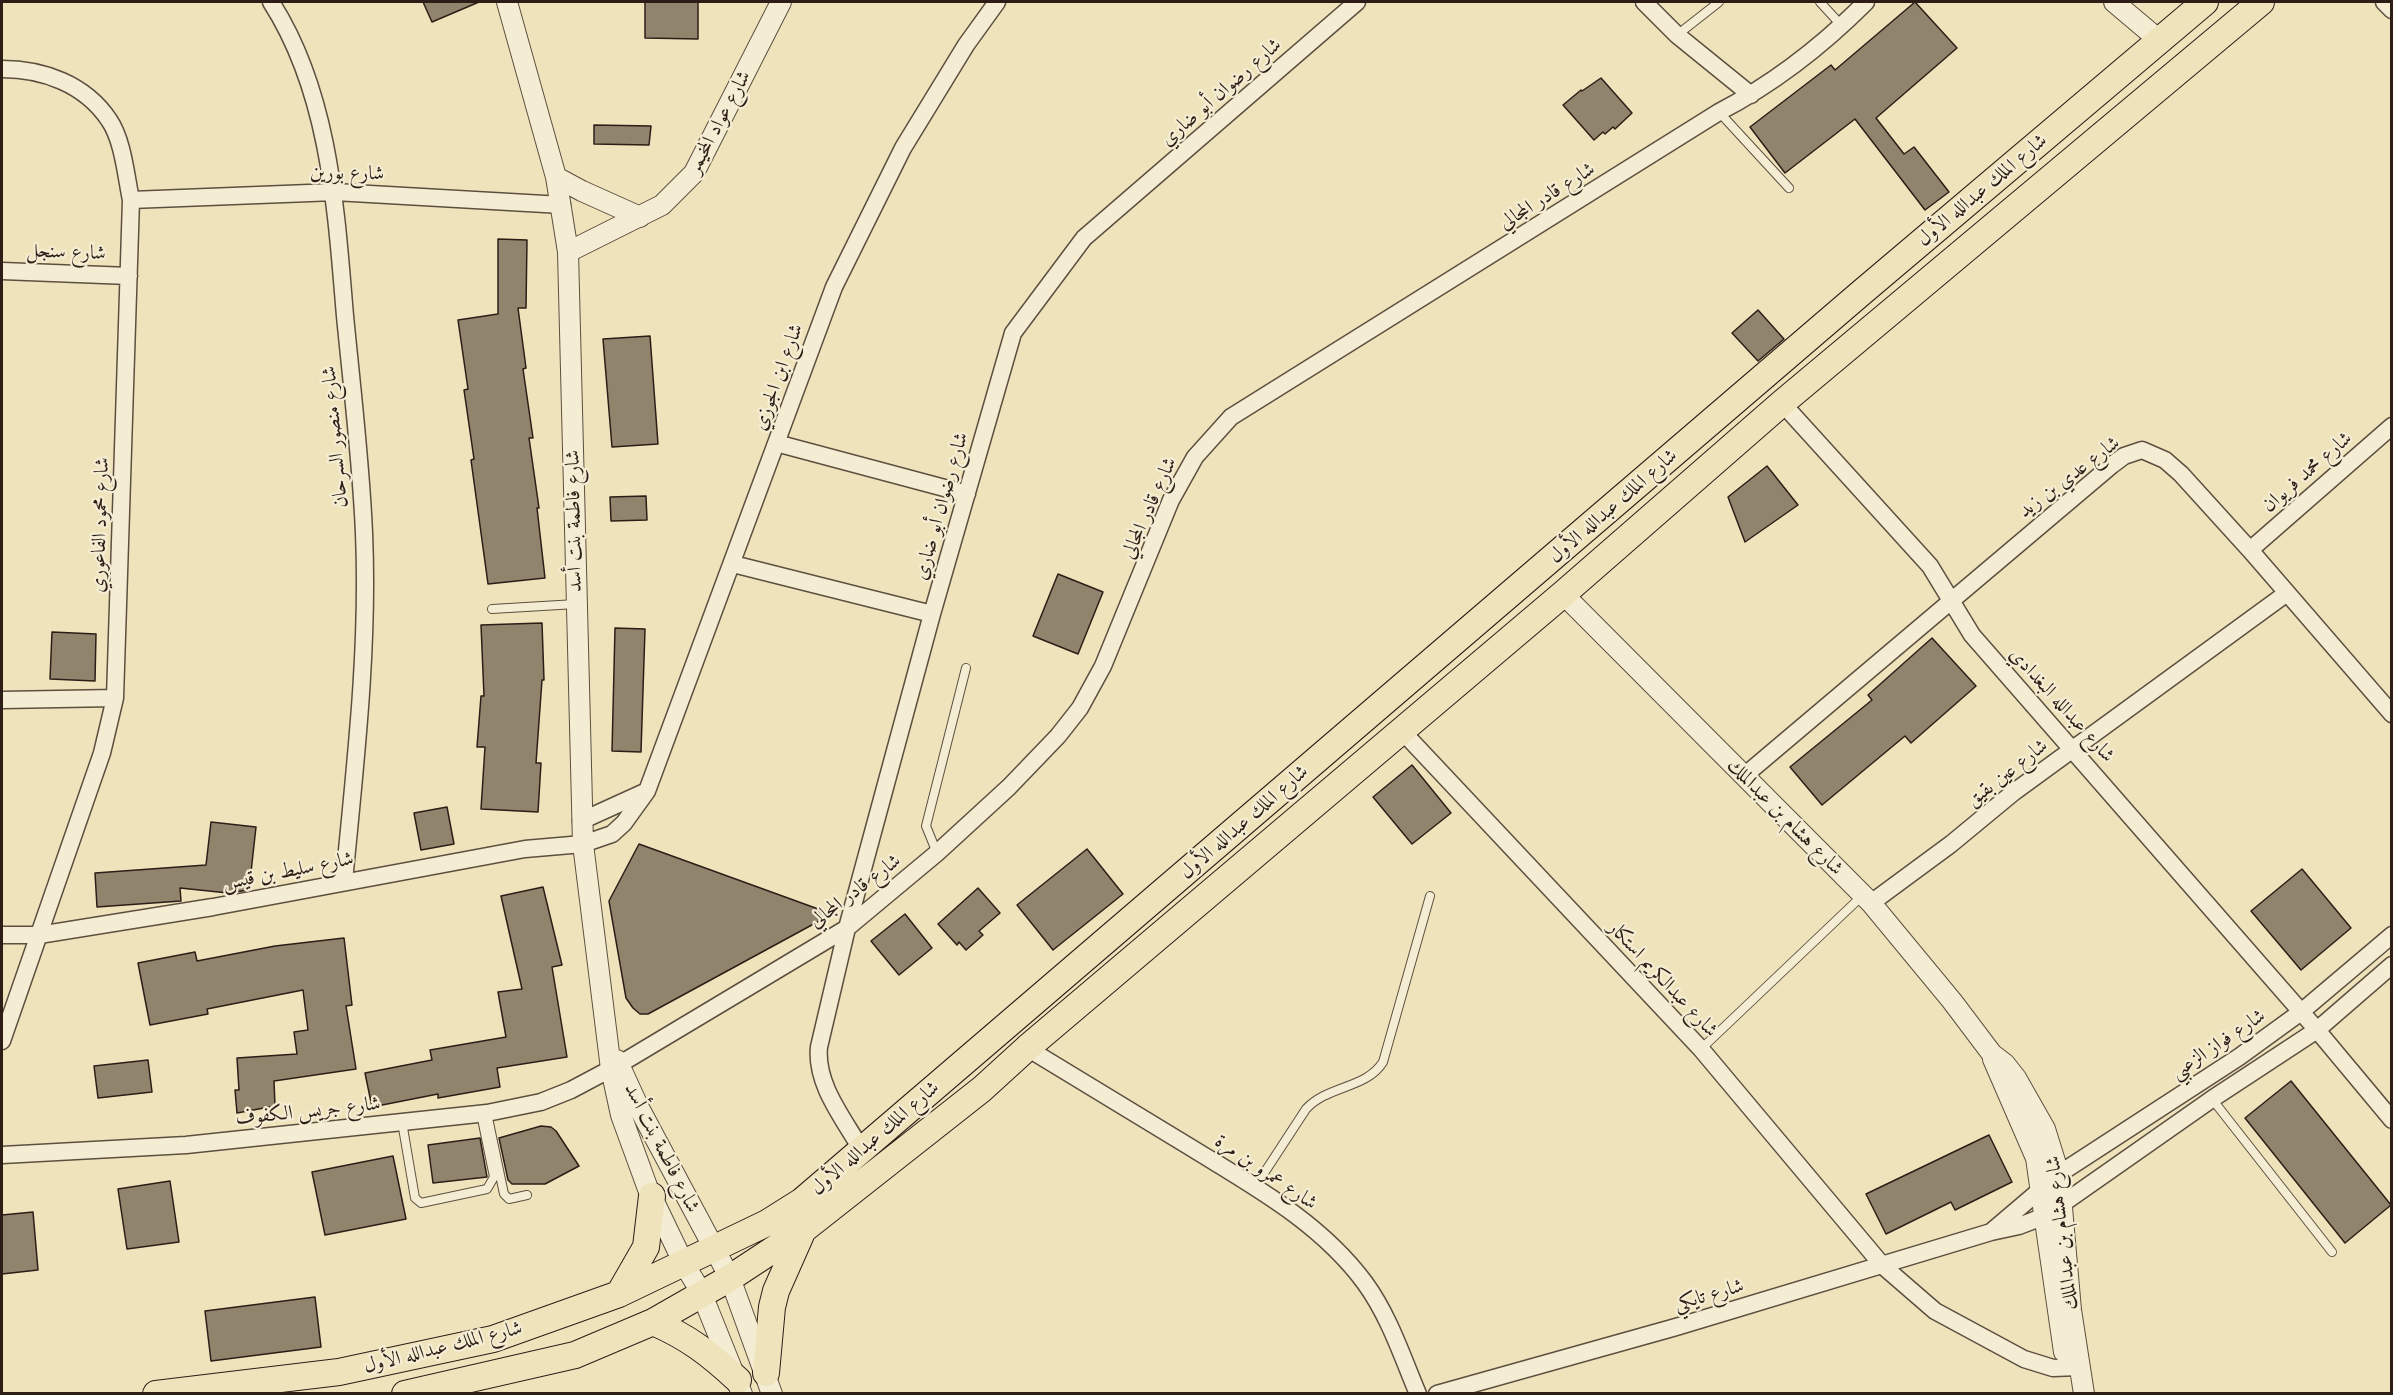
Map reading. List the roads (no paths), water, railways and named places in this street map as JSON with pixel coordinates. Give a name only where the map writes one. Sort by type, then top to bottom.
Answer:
[{"type":"main road","name":"شارع الملك عبدالله الأول","points":[[156,1394],[339,1372],[492,1340],[620,1294],[767,1223],[802,1201],[2205,2]]},
{"type":"main road","name":"شارع الملك عبدالله الأول","points":[[405,1394],[575,1355],[653,1322],[701,1292],[730,1278],[803,1230],[982,1089],[1027,1048],[1563,594],[1782,403],[2261,2]]},
{"type":"main road","points":[[620,1294],[646,1247],[652,1196]]},
{"type":"main road","points":[[769,1383],[772,1306],[776,1291],[803,1230]]},
{"type":"main road","points":[[653,1322],[701,1347],[740,1387]]},
{"type":"street","name":"شارع منصور السرحان","points":[[272,2],[286,25],[308,76],[334,192],[364,533],[363,638],[357,738],[344,881]]},
{"type":"street","name":"شارع فاطمة بنت أسد","points":[[507,2],[556,177],[568,252],[581,820],[621,1115],[652,1196],[684,1264],[701,1292],[740,1387]]},
{"type":"street","name":"شارع عواد المخيمر","points":[[568,252],[662,204],[694,173],[781,2]]},
{"type":"street","name":"شارع ابن الجوزي","points":[[583,844],[612,834],[624,823],[647,791],[839,276],[903,148],[966,45],[997,2]]},
{"type":"street","name":"شارع رضوان أبو ضاري","points":[[861,1149],[824,1082],[818,1058],[847,928],[932,614],[1013,333],[1084,238],[1357,2]]},
{"type":"street","points":[[1644,2],[1677,35],[1751,95]]},
{"type":"street","name":"شارع قادر المجالي","points":[[613,1060],[847,928],[937,854],[1009,787],[1058,736],[1080,708],[1103,666],[1171,500],[1195,457],[1231,417],[1719,111],[1751,95],[1842,26],[1866,2]]},
{"type":"street","points":[[2114,2],[2159,40]]},
{"type":"street","points":[[2384,2],[2391,10]]},
{"type":"street","name":"شارع محمود الفاعوري","points":[[2,69],[21,69],[50,75],[73,86],[92,101],[110,121],[120,148],[131,200],[115,698],[102,753],[2,1041]]},
{"type":"street","points":[[556,177],[640,217]]},
{"type":"street","name":"شارع بورين","points":[[131,200],[334,192],[562,204]]},
{"type":"street","name":"شارع سنجل","points":[[2,271],[129,276]]},
{"type":"street","name":"شارع عبدالله البغدادي","points":[[1782,403],[1930,566],[1972,635],[2318,1030],[2391,1120]]},
{"type":"street","name":"شارع محمد فريوان","points":[[2250,550],[2391,426]]},
{"type":"street","points":[[776,443],[967,494]]},
{"type":"street","name":"شارع عدي بن زيد","points":[[1744,776],[2112,465],[2124,456],[2142,450],[2165,459],[2250,550],[2391,714]]},
{"type":"street","points":[[733,564],[932,614]]},
{"type":"street","name":"شارع عين بقيق","points":[[1867,899],[2287,593]]},
{"type":"street","name":"شارع هشام بن عبدالملك","points":[[1563,594],[1867,899],[1959,1010],[1992,1054],[2005,1064],[2016,1078],[2045,1129],[2059,1174],[2071,1310],[2073,1367],[2071,1394]]},
{"type":"street","points":[[2,700],[115,698]]},
{"type":"street","name":"شارع عبدالكريم استكار","points":[[1402,731],[1701,1049],[1883,1266],[1935,1311],[2024,1359],[2041,1365],[2073,1367]]},
{"type":"street","points":[[581,820],[647,791]]},
{"type":"street","name":"شارع سليط بن قيس","points":[[2,934],[39,935],[213,907],[525,849],[583,844]]},
{"type":"street","name":"شارع فواز الزعبي","points":[[2059,1174],[2230,1063],[2301,1012],[2391,935]]},
{"type":"street","points":[[2062,1204],[2212,1099],[2318,1030],[2391,965]]},
{"type":"street","name":"شارع عمرو بن مرة","points":[[1027,1048],[1255,1187],[1296,1214],[1323,1237],[1365,1283],[1382,1309],[1418,1394]]},
{"type":"street","name":"شارع هشام بن عبدالملك","points":[[1992,1054],[1996,1070],[2029,1138],[2036,1158],[2073,1367],[2084,1394]]},
{"type":"street","name":"شارع فاطمة بنت أسد","points":[[613,1060],[730,1278],[769,1383]]},
{"type":"street","name":"شارع جريس الكفوف","points":[[2,1155],[186,1145],[484,1114],[541,1102],[572,1090],[613,1060]]},
{"type":"street","name":"شارع تايكي","points":[[1991,1232],[2059,1174]]},
{"type":"street","name":"شارع تايكي","points":[[1437,1394],[1688,1324],[1991,1232],[2019,1226],[2045,1216],[2062,1204]]},
{"type":"lane","points":[[1677,35],[1719,2]]},
{"type":"lane","points":[[1820,2],[1842,26]]},
{"type":"lane","points":[[1719,111],[1789,188]]},
{"type":"lane","points":[[492,609],[576,604]]},
{"type":"lane","points":[[937,854],[926,826],[966,668]]},
{"type":"lane","points":[[1255,1187],[1306,1109],[1315,1099],[1372,1076],[1383,1062],[1430,896]]},
{"type":"lane","points":[[1701,1049],[1867,899]]},
{"type":"lane","points":[[2212,1099],[2331,1252]]},
{"type":"lane","points":[[402,1122],[415,1198],[422,1203],[487,1190],[494,1177],[484,1114]]},
{"type":"lane","points":[[484,1114],[504,1194],[509,1199],[527,1195]]}]
